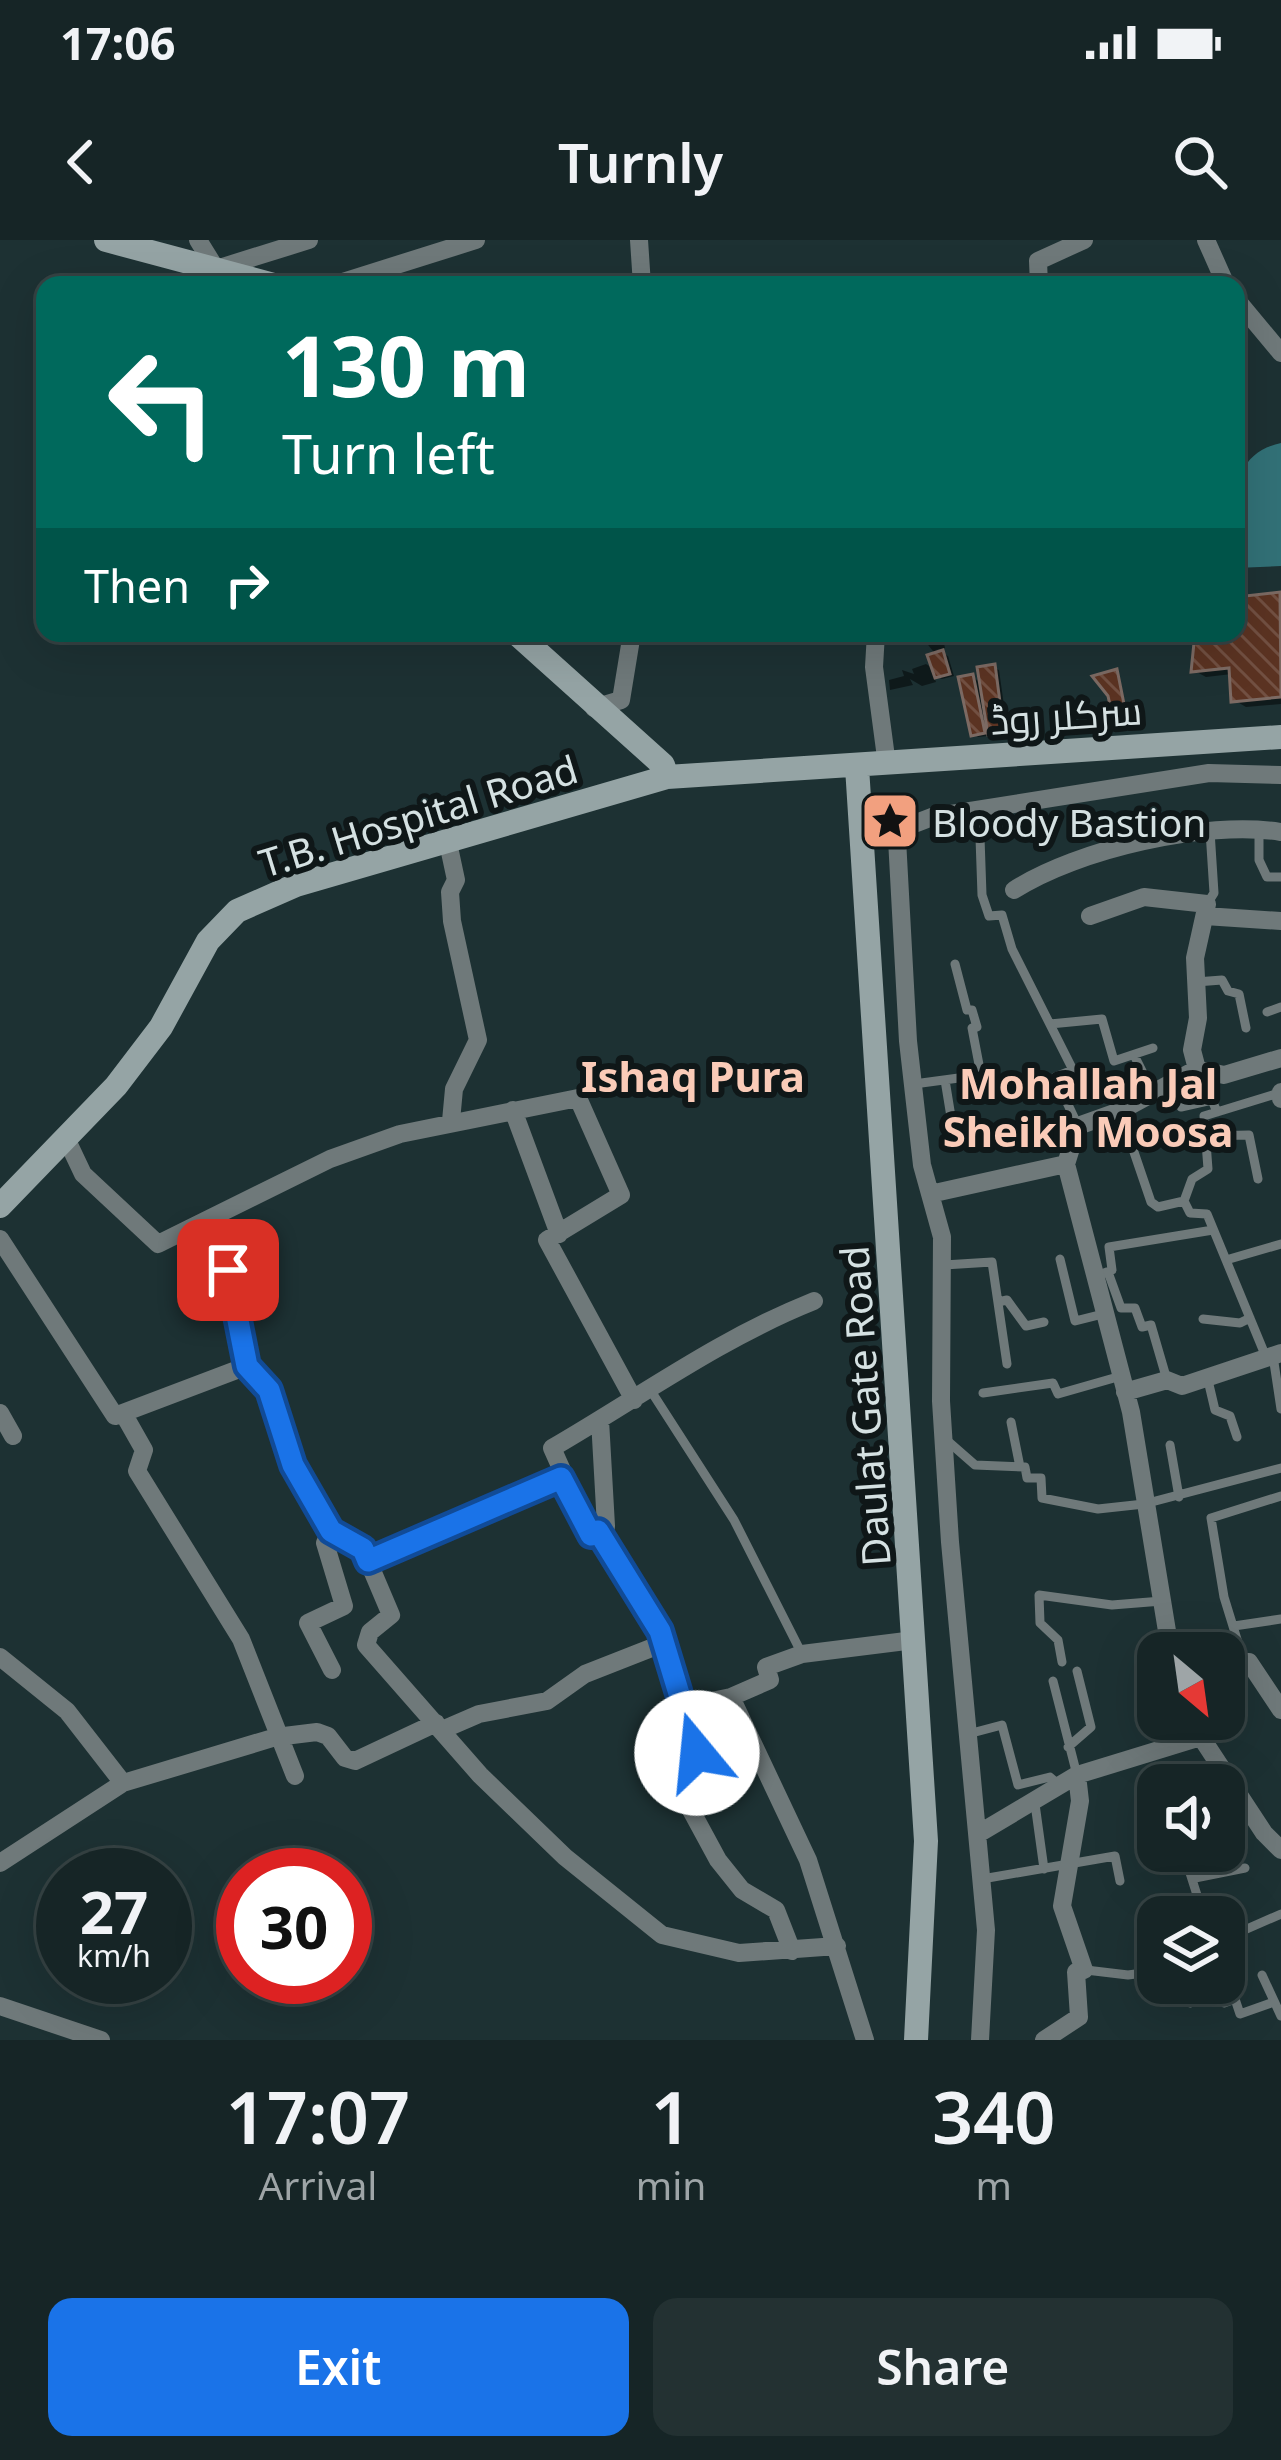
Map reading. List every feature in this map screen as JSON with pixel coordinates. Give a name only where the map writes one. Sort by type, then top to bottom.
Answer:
[{"type":"main road","points":[[106,240],[241,276]]},
{"type":"main road","points":[[524,642],[663,765],[667,777]]},
{"type":"main road","name":"سرکلر روڈ","points":[[856,767],[1281,737]]},
{"type":"main road","name":"T.B. Hospital Road","points":[[0,1206],[116,1086],[150,1042],[208,940],[237,911],[296,885],[667,777],[856,767]]},
{"type":"main road","name":"Daulat Gate Road","points":[[856,767],[926,1840],[916,2040]]},
{"type":"street","points":[[198,240],[216,269],[309,240]]},
{"type":"street","points":[[361,276],[476,240]]},
{"type":"street","points":[[639,240],[641,276]]},
{"type":"street","points":[[1039,276],[1038,261],[1084,240]]},
{"type":"street","points":[[1206,240],[1222,276]]},
{"type":"street","points":[[1245,310],[1281,352]]},
{"type":"street","points":[[594,708],[621,700],[631,642]]},
{"type":"street","points":[[875,642],[874,667],[887,765]]},
{"type":"street","points":[[983,2040],[986,1930],[944,1437],[942,1238],[930,1194],[913,1084],[895,850],[906,827],[979,809],[1209,773],[1281,775]]},
{"type":"street","points":[[1014,890],[1053,865],[1210,831],[1259,828],[1281,832]]},
{"type":"street","points":[[447,838],[456,880],[450,892],[452,921],[478,1040],[454,1089],[451,1120]]},
{"type":"street","points":[[1090,916],[1144,897],[1281,921]]},
{"type":"street","points":[[1197,1069],[1192,1050],[1206,910]]},
{"type":"street","points":[[1171,1632],[1123,1384],[1103,1314],[1101,1274],[1066,1164],[1078,1126],[1120,1111],[1197,1069],[1224,1075],[1281,1058]]},
{"type":"street","points":[[64,1136],[83,1174],[158,1244],[329,1159],[451,1120],[578,1099],[621,1195],[547,1240],[642,1396]]},
{"type":"street","points":[[513,1110],[559,1234]]},
{"type":"street","points":[[930,1194],[1066,1164]]},
{"type":"street","points":[[206,1224],[228,1270],[247,1366],[269,1390],[293,1465],[331,1531],[363,1549],[391,1615],[370,1632],[366,1645],[565,1857],[662,1935],[739,1952],[837,1946]]},
{"type":"street","points":[[0,1239],[115,1416],[247,1366]]},
{"type":"street","points":[[600,1420],[606,1526],[591,1535],[561,1478],[552,1448],[600,1420],[642,1396],[688,1361],[749,1327],[814,1301]]},
{"type":"street","points":[[1123,1384],[1167,1380],[1182,1386],[1273,1355]]},
{"type":"street","points":[[0,1413],[13,1436]]},
{"type":"street","points":[[123,1414],[144,1450],[137,1471],[241,1639],[295,1776]]},
{"type":"street","points":[[368,1561],[561,1478]]},
{"type":"street","points":[[331,1531],[325,1543],[344,1606],[308,1622],[332,1670]]},
{"type":"street","points":[[598,1531],[664,1642],[697,1753],[673,1777],[718,1860],[742,1890],[776,1910],[792,1951]]},
{"type":"street","points":[[683,1707],[731,1697],[770,1680],[766,1667],[802,1654],[914,1640]]},
{"type":"street","points":[[0,1863],[122,1784],[276,1737],[317,1732],[328,1736],[345,1758],[355,1760],[439,1726],[547,1700],[585,1674],[664,1642]]},
{"type":"street","points":[[0,1657],[67,1712],[122,1784]]},
{"type":"street","points":[[1245,1662],[1281,1710]]},
{"type":"street","points":[[731,1697],[808,1860],[865,2040]]},
{"type":"street","points":[[978,1834],[1068,1780],[1168,1740]]},
{"type":"street","points":[[1068,1780],[1080,1801],[1062,1906],[1084,1970],[1076,1972],[1083,2040]]},
{"type":"street","points":[[1245,1805],[1281,1849]]},
{"type":"street","points":[[0,2006],[101,2040]]},
{"type":"street","points":[[1048,2038],[1079,2018]]},
{"type":"lane","points":[[979,809],[985,850],[982,895],[989,916],[1002,915],[1012,950],[1073,1070],[1055,1077],[1078,1126]]},
{"type":"lane","points":[[1259,828],[1259,860],[1267,877],[1281,877]]},
{"type":"lane","points":[[1206,910],[1214,893],[1210,831]]},
{"type":"lane","points":[[955,964],[967,1010],[972,1010],[977,1027],[972,1028],[986,1097],[1058,1083]]},
{"type":"lane","points":[[1196,982],[1222,980],[1228,991],[1239,994],[1246,1028]]},
{"type":"lane","points":[[1268,1012],[1281,1007]]},
{"type":"lane","points":[[1050,1024],[1102,1019],[1114,1061],[1153,1048]]},
{"type":"lane","points":[[1135,1057],[1165,1100],[1178,1096],[1181,1107],[1212,1100],[1216,1112]]},
{"type":"lane","points":[[913,1084],[981,1076]]},
{"type":"lane","points":[[945,1080],[953,1130]]},
{"type":"lane","points":[[1280,1095],[1204,1116],[1208,1169],[1192,1179],[1184,1201],[1190,1214],[1207,1214],[1250,1318],[1273,1355],[1281,1409]]},
{"type":"lane","points":[[1120,1111],[1151,1202],[1159,1207],[1184,1201]]},
{"type":"lane","points":[[1206,1136],[1249,1135],[1258,1179]]},
{"type":"lane","points":[[1167,1380],[1151,1325],[1142,1327],[1136,1308],[1121,1308],[1101,1274],[1112,1270],[1109,1246],[1190,1238],[1214,1229]]},
{"type":"lane","points":[[1226,1260],[1281,1244]]},
{"type":"lane","points":[[1060,1259],[1075,1321],[1103,1314]]},
{"type":"lane","points":[[943,1265],[992,1262],[1007,1364]]},
{"type":"lane","points":[[998,1302],[1006,1300],[1026,1326],[1044,1322]]},
{"type":"lane","points":[[1203,1319],[1240,1323],[1250,1318]]},
{"type":"lane","points":[[1207,1376],[1214,1409],[1231,1415],[1238,1437]]},
{"type":"lane","points":[[983,1393],[1053,1383],[1058,1394],[1123,1384]]},
{"type":"lane","points":[[642,1396],[734,1520],[802,1654]]},
{"type":"lane","points":[[1011,1422],[1020,1467]]},
{"type":"lane","points":[[944,1437],[975,1465],[1025,1467],[1027,1478],[1041,1478],[1042,1498],[1098,1509],[1179,1497],[1203,1485],[1281,1468]]},
{"type":"lane","points":[[1170,1445],[1179,1497]]},
{"type":"lane","points":[[1234,1632],[1211,1519],[1281,1496]]},
{"type":"lane","points":[[1062,1662],[1058,1640],[1040,1623],[1039,1595],[1112,1605],[1162,1601]]},
{"type":"lane","points":[[1234,1626],[1281,1619]]},
{"type":"lane","points":[[1068,1748],[1091,1726],[1077,1671]]},
{"type":"lane","points":[[968,1734],[1002,1726],[1018,1785],[1050,1777],[1068,1780],[1068,1748],[1052,1681]]},
{"type":"lane","points":[[1034,1801],[1044,1870]]},
{"type":"lane","points":[[982,1880],[1115,1856],[1120,1881]]},
{"type":"lane","points":[[1192,1872],[1199,1896]]},
{"type":"lane","points":[[1195,1878],[1225,1872]]},
{"type":"lane","points":[[1245,1930],[1281,1914]]},
{"type":"lane","points":[[1084,1970],[1137,1974]]},
{"type":"lane","points":[[1262,1975],[1271,2003],[1281,2016]]},
{"type":"lane","points":[[1237,2004],[1240,2014],[1271,2003]]},
{"type":"water","points":[[1281,443],[1281,566],[1245,568],[1245,467],[1262,450]]},
{"type":"building","points":[[1280,592],[1281,697],[1231,702],[1229,668],[1191,672],[1194,642],[1245,642],[1245,596]]},
{"type":"building","points":[[943,650],[950,674],[935,678],[927,655]]},
{"type":"building","points":[[995,664],[1004,733],[988,735],[977,667]]},
{"type":"building","points":[[1117,669],[1127,719],[1114,724],[1108,696],[1092,676]]},
{"type":"building","points":[[973,674],[985,733],[971,736],[958,677]]},
{"type":"place","name":"Bloody Bastion","points":[[890,821]]},
{"type":"district","name":"Ishaq Pura","points":[[693,1075]]},
{"type":"district","name":"Mohallah Jal Sheikh Moosa","points":[[1088,1106]]},
{"type":"route","points":[[228,1270],[247,1366],[269,1390],[293,1465],[331,1531],[363,1549],[368,1561],[561,1478],[591,1535],[598,1531],[660,1631],[697,1753]]}]
